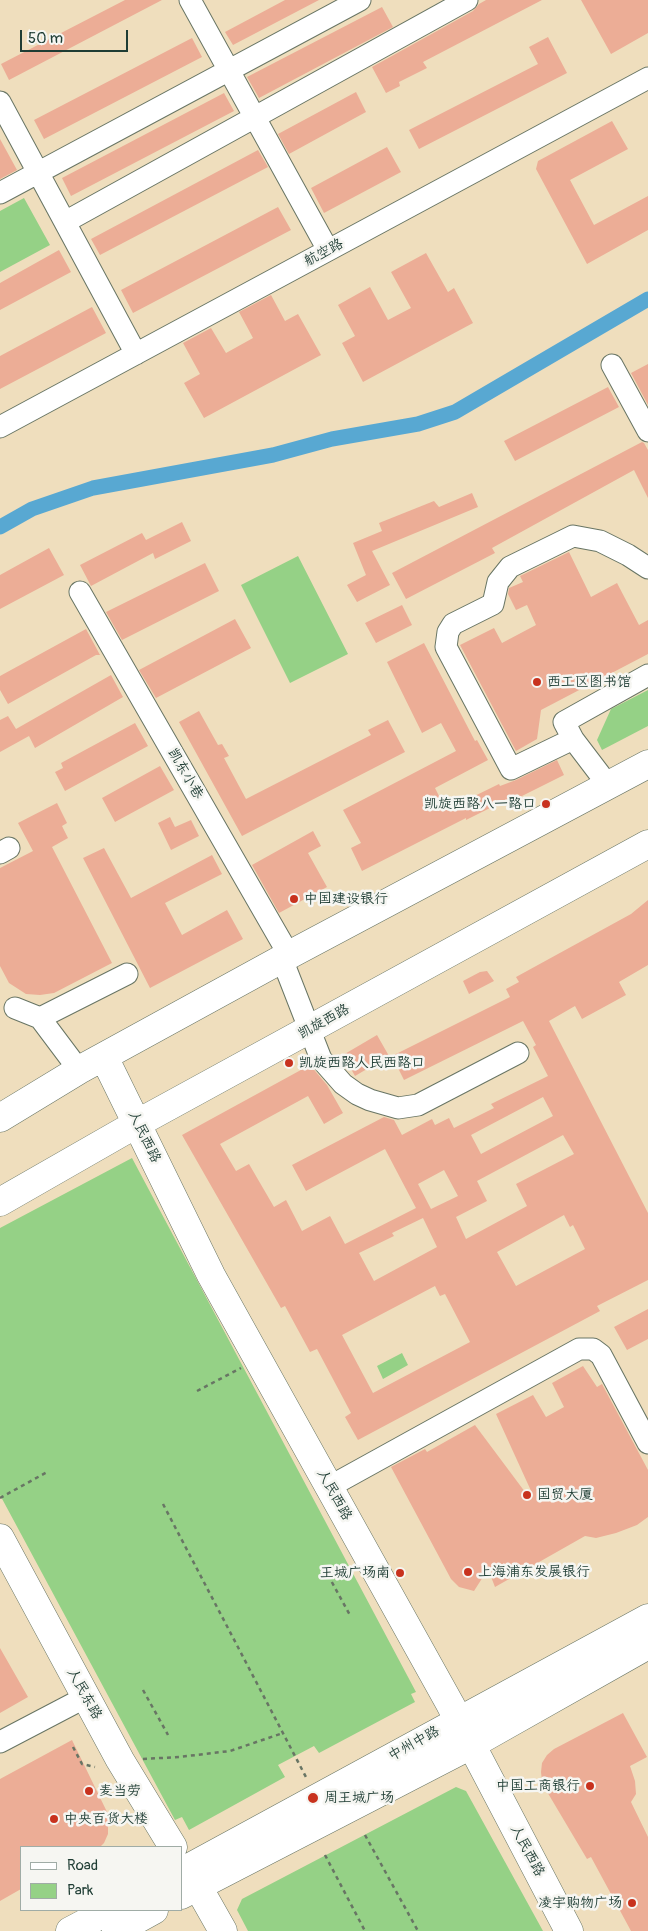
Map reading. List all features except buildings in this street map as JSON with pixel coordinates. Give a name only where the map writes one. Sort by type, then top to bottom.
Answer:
[{"type":"main road","points":[[0,1118],[78,1070],[648,764]]},
{"type":"main road","name":"凯旋西路","points":[[0,1201],[648,844]]},
{"type":"main road","name":"人民西路","points":[[104,1057],[211,1275],[458,1720],[569,1931]]},
{"type":"main road","name":"人民东路","points":[[1,1542],[169,1846]]},
{"type":"main road","name":"中州中路","points":[[184,1872],[458,1720],[648,1618]]},
{"type":"main road","name":"中州中路","points":[[184,1872],[471,1744],[648,1645]]},
{"type":"main road","name":"人民东路","points":[[184,1872],[223,1931]]},
{"type":"main road","points":[[70,1931],[108,1911]]},
{"type":"main road","points":[[116,1931],[152,1911]]},
{"type":"street","points":[[190,0],[328,250]]},
{"type":"street","points":[[0,192],[360,0]]},
{"type":"street","points":[[65,222],[467,0]]},
{"type":"street","name":"航空路","points":[[0,427],[648,78]]},
{"type":"street","points":[[0,102],[136,354]]},
{"type":"street","points":[[612,365],[648,431]]},
{"type":"street","points":[[573,739],[511,769],[446,647],[448,632],[454,624],[493,604],[498,582],[510,567],[573,536],[600,541],[628,555],[648,568]]},
{"type":"street","name":"凯东小巷","points":[[80,592],[286,957],[321,1059],[343,1084],[370,1100],[398,1108],[418,1105],[518,1053]]},
{"type":"street","points":[[608,785],[573,739],[564,722],[648,675]]},
{"type":"street","points":[[40,1018],[127,974]]},
{"type":"street","points":[[15,1008],[40,1018],[78,1070]]},
{"type":"street","points":[[329,1487],[579,1349],[593,1349],[601,1355],[648,1443]]},
{"type":"street","points":[[0,1742],[86,1697]]},
{"type":"path","points":[[197,1391],[258,1359]]},
{"type":"path","points":[[0,1498],[50,1471]]},
{"type":"path","points":[[163,1504],[307,1779]]},
{"type":"path","points":[[328,1575],[350,1617]]},
{"type":"path","points":[[143,1690],[168,1735]]},
{"type":"path","points":[[120,1760],[180,1757],[230,1751],[283,1733]]},
{"type":"path","points":[[73,1747],[82,1764],[94,1767]]},
{"type":"path","points":[[365,1835],[418,1931]]},
{"type":"path","points":[[325,1855],[365,1931]]},
{"type":"green space","points":[[24,198],[50,245],[0,272],[0,211]]},
{"type":"green space","points":[[298,556],[348,654],[290,683],[241,585]]},
{"type":"green space","points":[[648,690],[648,726],[602,750],[597,740],[611,709]]},
{"type":"green space","points":[[132,1158],[416,1692],[411,1694],[415,1702],[319,1753],[314,1746],[278,1765],[285,1777],[189,1830],[182,1817],[175,1820],[0,1495],[0,1228]]},
{"type":"green space","points":[[402,1353],[408,1365],[383,1379],[377,1366]]},
{"type":"green space","points":[[456,1787],[466,1791],[543,1931],[248,1931],[237,1910],[242,1899]]},
{"type":"waterway","points":[[0,527],[32,509],[93,488],[273,455],[332,439],[418,424],[455,412],[648,299]]},
{"type":"place","name":"西工区图书馆","points":[[537,682]]},
{"type":"place","name":"凯旋西路八一路口","points":[[546,804]]},
{"type":"place","name":"中国建设银行","points":[[294,899]]},
{"type":"place","name":"凯旋西路人民西路口","points":[[289,1063]]},
{"type":"place","name":"国贸大厦","points":[[527,1495]]},
{"type":"place","name":"上海浦东发展银行","points":[[468,1572]]},
{"type":"place","name":"王城广场南","points":[[400,1573]]},
{"type":"place","name":"中国工商银行","points":[[590,1786]]},
{"type":"place","name":"麦当劳","points":[[89,1791]]},
{"type":"place","name":"周王城广场","points":[[313,1798]]},
{"type":"place","name":"中央百货大楼","points":[[54,1819]]},
{"type":"place","name":"凌宇购物广场","points":[[632,1903]]}]
